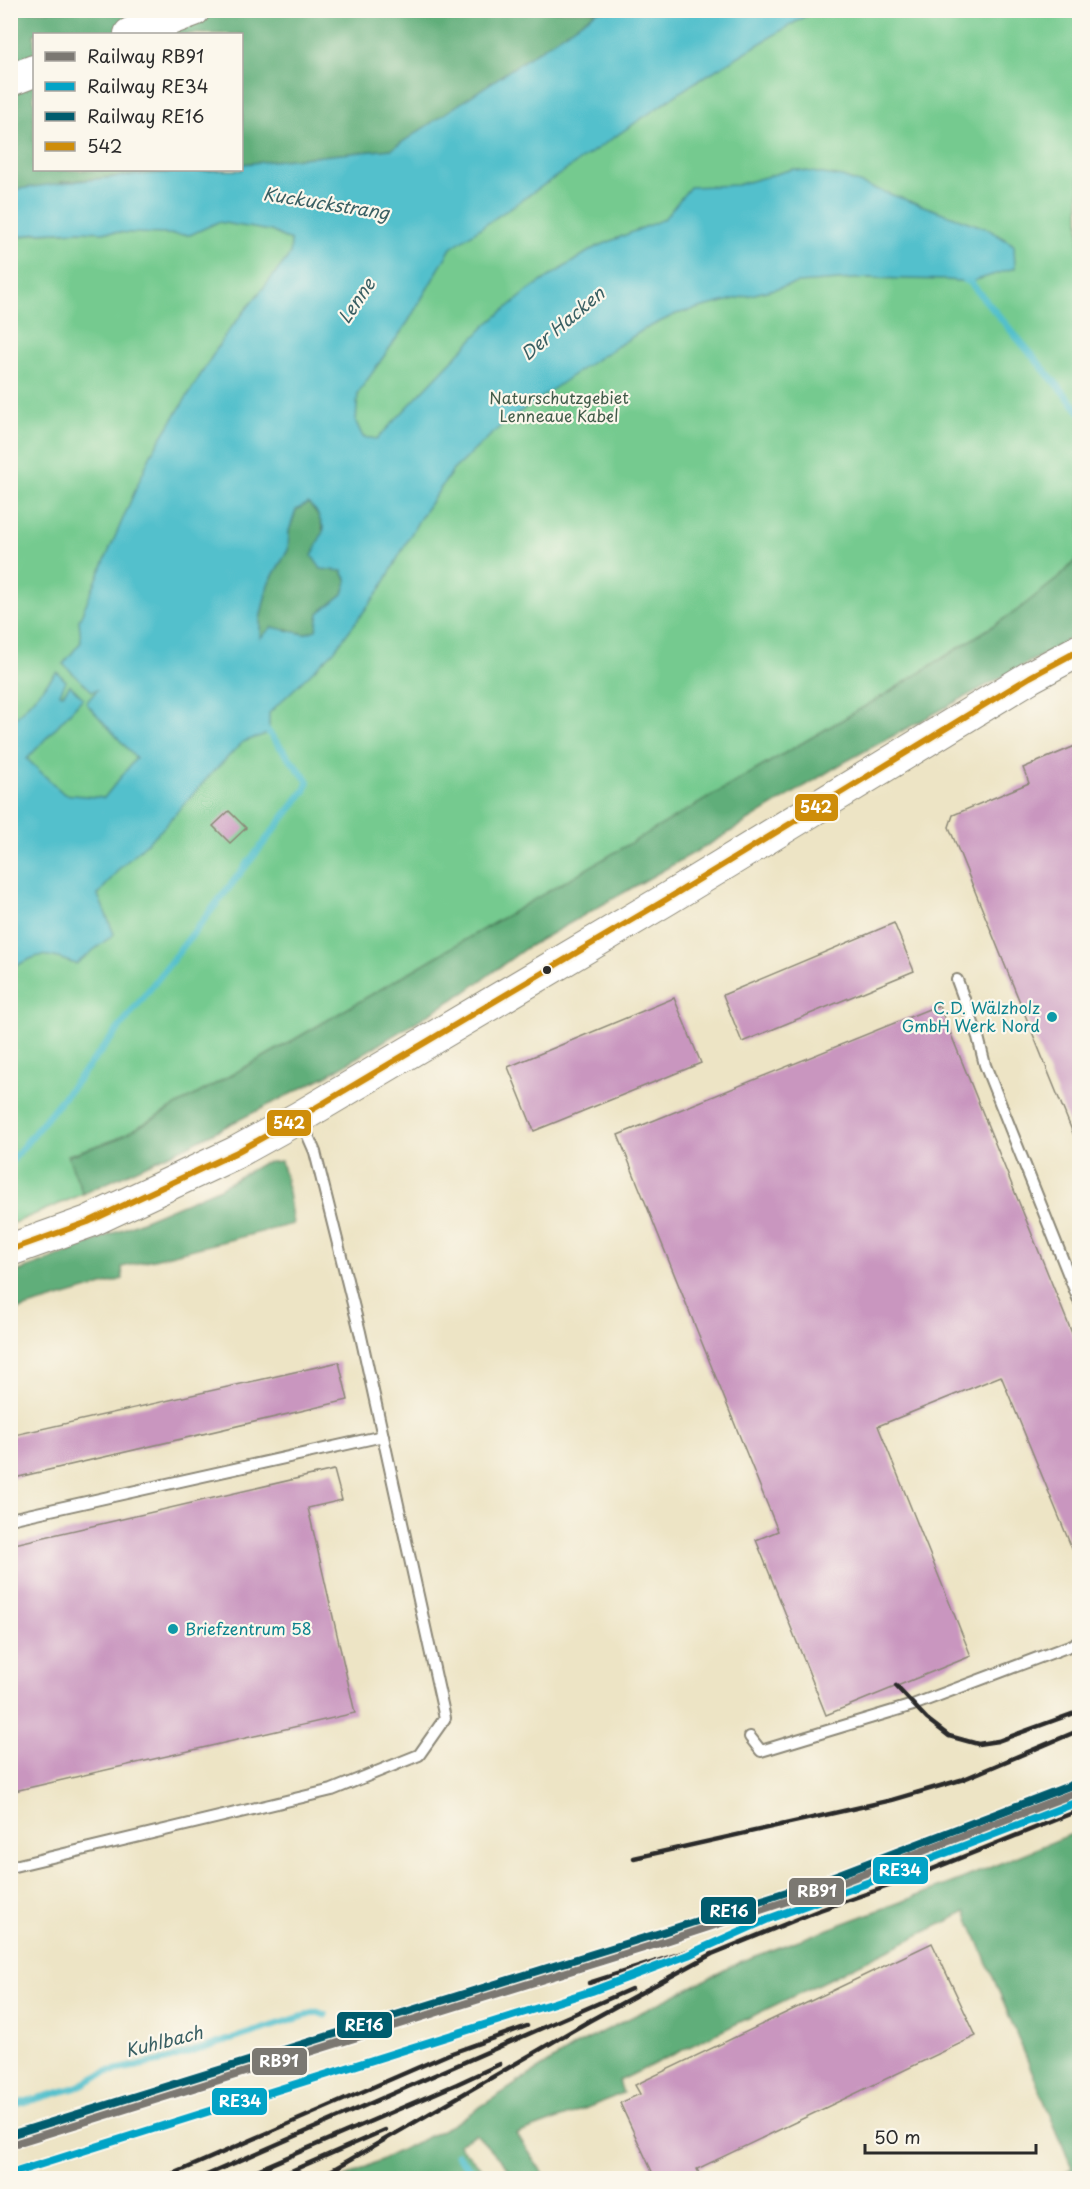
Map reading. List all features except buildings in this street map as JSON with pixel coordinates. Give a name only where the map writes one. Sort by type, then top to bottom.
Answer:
[{"type":"street","points":[[133,33],[194,10]]},
{"type":"street","points":[[10,80],[33,71]]},
{"type":"street","points":[[10,1250],[88,1222],[235,1153],[300,1117],[667,899],[1030,677],[1080,650]]},
{"type":"lane","points":[[957,980],[985,1065],[1080,1303]]},
{"type":"lane","points":[[10,1867],[332,1790],[419,1755],[445,1718],[360,1332],[315,1152],[300,1117]]},
{"type":"lane","points":[[10,1519],[382,1436]]},
{"type":"lane","points":[[750,1737],[761,1751],[913,1705],[1080,1642]]},
{"type":"green space","points":[[10,11],[598,11],[392,149],[243,164],[243,33],[33,33],[33,171],[180,171],[61,182],[79,231],[36,233],[11,239]]},
{"type":"green space","name":"Naturschutzgebiet Lenneaue Kabel","points":[[286,11],[1079,11],[1080,556],[1061,576],[1015,612],[888,693],[285,1045],[117,1139],[68,1155],[83,1194],[11,1224],[11,115],[33,171],[243,171],[243,33]]},
{"type":"green space","points":[[308,503],[315,510],[322,526],[321,569],[341,570],[347,581],[343,594],[319,613],[317,630],[304,634],[287,629],[260,639],[260,619],[268,584],[288,550],[289,531],[296,510]]},
{"type":"green space","points":[[1079,556],[1079,632],[1048,652],[841,764],[720,838],[526,948],[465,992],[328,1075],[187,1146],[83,1194],[68,1156],[117,1139],[285,1045],[888,693],[1015,612],[1061,576]]},
{"type":"green space","points":[[281,1161],[293,1224],[122,1267],[123,1279],[11,1312],[11,1274],[218,1189],[263,1163]]},
{"type":"green space","points":[[1079,1831],[1079,2178],[1056,2178],[1072,2168],[966,1912],[619,2081],[623,2093],[517,2134],[546,2178],[517,2178],[476,2134],[458,2144],[491,2178],[344,2178],[452,2125],[575,2046],[740,1962],[957,1881]]},
{"type":"water","points":[[598,11],[814,11],[694,83],[451,248],[408,322],[358,393],[356,422],[363,437],[377,439],[486,325],[533,287],[594,248],[664,219],[690,187],[737,185],[793,169],[842,177],[988,229],[1014,245],[1015,268],[970,282],[868,278],[798,283],[676,314],[643,330],[586,366],[503,424],[453,470],[419,520],[380,590],[334,651],[269,713],[269,733],[243,742],[161,830],[119,869],[98,895],[114,934],[76,964],[43,956],[29,959],[11,969],[11,723],[57,672],[66,681],[60,693],[63,694],[70,685],[83,698],[27,759],[64,794],[104,798],[136,758],[86,703],[97,690],[92,691],[63,664],[81,642],[79,620],[151,454],[226,334],[290,255],[291,241],[271,231],[218,222],[190,235],[79,231],[36,233],[11,239],[11,190],[126,176],[243,171],[243,164],[392,149]],"holes":[[[308,503],[316,511],[324,529],[312,556],[321,569],[342,571],[347,581],[343,594],[319,613],[316,630],[304,634],[272,627],[260,638],[260,619],[268,584],[288,550],[289,531],[296,510]]]},
{"type":"waterway","points":[[964,279],[970,282],[1080,412]]},
{"type":"waterway","points":[[10,1163],[113,1036],[305,790],[308,781],[265,728]]},
{"type":"waterway","name":"Kuhlbach","points":[[10,2106],[75,2088],[106,2072],[166,2060],[317,2012],[325,2015]]},
{"type":"waterway","name":"Kuhlbach","points":[[457,2155],[478,2178]]},
{"type":"railway","points":[[896,1686],[927,1719],[949,1736],[978,1744],[998,1741],[1080,1711]]},
{"type":"railway","points":[[634,1858],[892,1800],[964,1779],[1080,1730]]},
{"type":"railway","points":[[313,2178],[334,2169],[589,2021],[712,1954],[1080,1810]]},
{"type":"railway","points":[[589,1983],[735,1936]]},
{"type":"railway","points":[[200,2178],[631,1989]]},
{"type":"railway","points":[[164,2178],[449,2054],[527,2026]]},
{"type":"railway","points":[[239,2178],[500,2064]]},
{"type":"railway","points":[[275,2178],[385,2130]]},
{"type":"rail line","name":"RE16","points":[[10,2135],[821,1881],[1077,1783]]},
{"type":"rail line","name":"RB91","points":[[10,2145],[663,1942],[824,1889],[1080,1791]]},
{"type":"rail line","name":"RE34","points":[[13,2173],[592,1991],[688,1955],[768,1919],[1080,1801]]},
{"type":"transit line","name":"542","points":[[10,1250],[88,1222],[235,1153],[300,1117],[667,899],[1030,677],[1080,650]]},
{"type":"place","name":"C.D. Wälzholz GmbH Werk Nord","points":[[1052,1017]]},
{"type":"place","name":"Briefzentrum 58","points":[[173,1629]]},
{"type":"water label","name":"Kuckuckstrang","points":[[326,204]]},
{"type":"water label","name":"Lenne","points":[[357,301]]},
{"type":"water label","name":"Der Hacken","points":[[563,324]]}]
